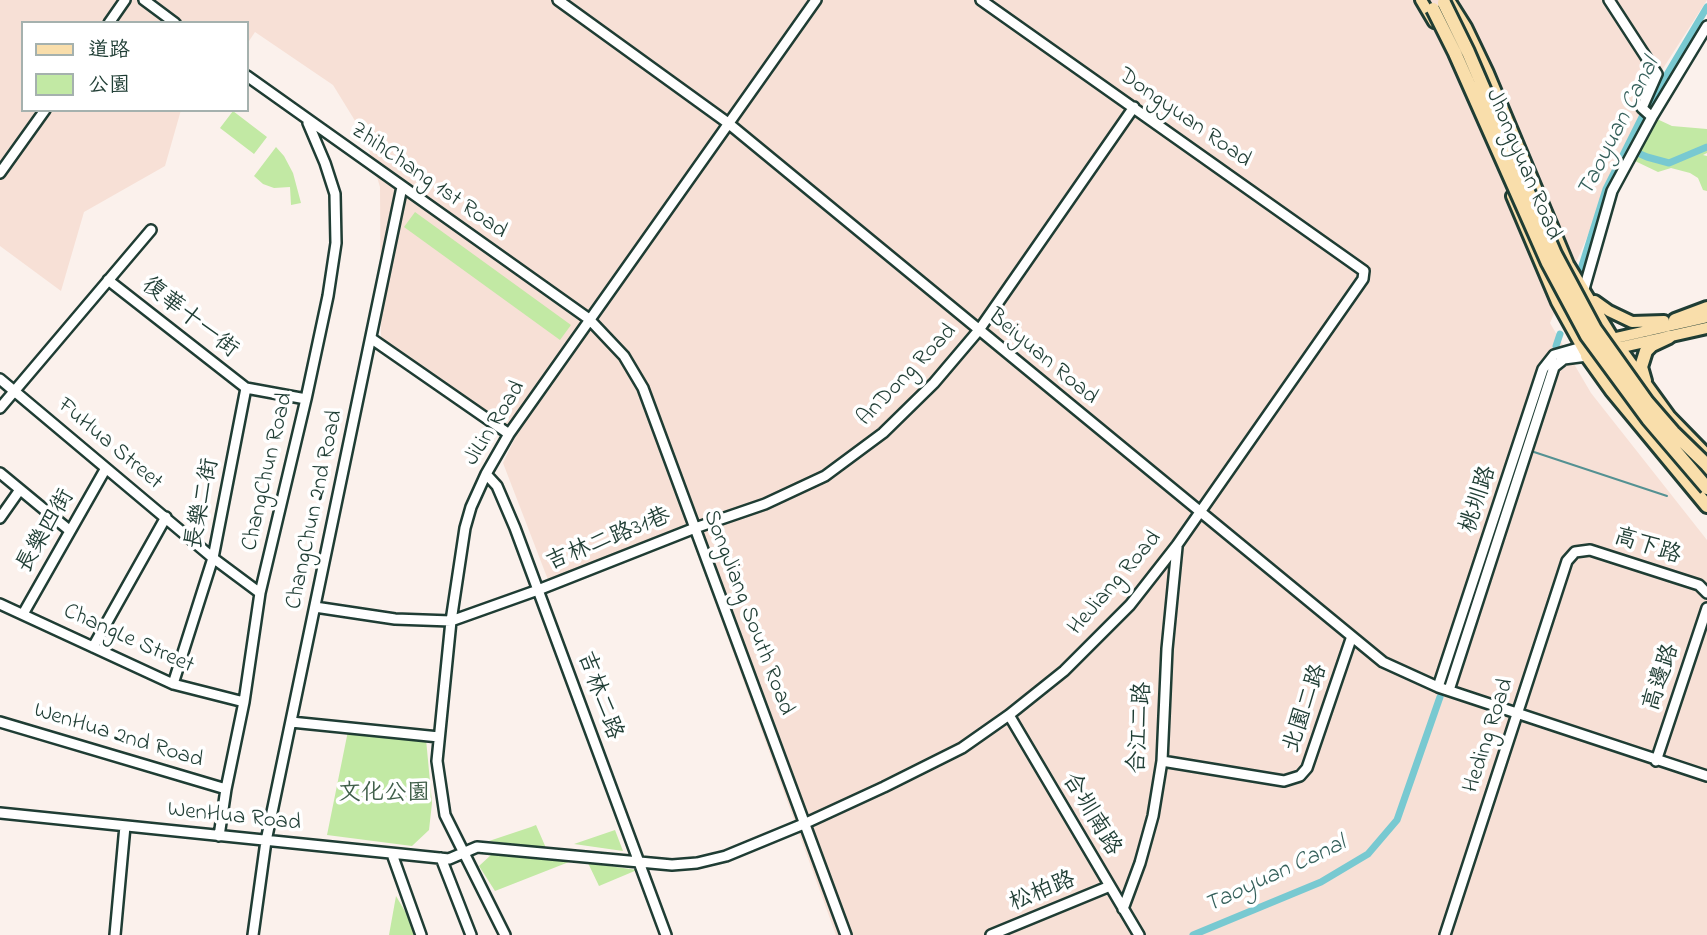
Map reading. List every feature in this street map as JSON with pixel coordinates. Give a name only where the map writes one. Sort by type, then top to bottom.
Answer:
[{"type":"highway","points":[[1439,2],[1468,52],[1555,254],[1595,329],[1647,402],[1707,466]]},
{"type":"highway","points":[[1439,2],[1455,53],[1548,263],[1587,336],[1648,419],[1707,489]]},
{"type":"highway","points":[[1675,320],[1707,308]]},
{"type":"highway","points":[[1653,397],[1643,378],[1643,358],[1652,345],[1669,337]]},
{"type":"highway","points":[[1616,343],[1653,397],[1707,466]]},
{"type":"highway","points":[[1600,348],[1636,396],[1707,476]]},
{"type":"highway","points":[[1585,351],[1612,391],[1707,506]]},
{"type":"highway","points":[[1686,436],[1707,456]]},
{"type":"highway","points":[[1665,452],[1707,489]]},
{"type":"main road","name":"Jhongyuan Road","points":[[1421,0],[1443,37],[1469,93],[1557,302],[1585,351]]},
{"type":"main road","name":"Jhongyuan Road","points":[[1439,2],[1466,27],[1568,264],[1616,343]]},
{"type":"main road","points":[[1527,231],[1567,290],[1600,348]]},
{"type":"main road","points":[[1587,294],[1609,311],[1633,322],[1695,320]]},
{"type":"main road","points":[[1585,351],[1707,317]]},
{"type":"main road","points":[[1616,343],[1669,337],[1707,328]]},
{"type":"street","points":[[110,21],[125,0]]},
{"type":"street","points":[[144,0],[172,21]]},
{"type":"street","name":"Beiyuan Road","points":[[558,0],[728,123],[1382,662],[1438,687],[1517,715],[1707,776]]},
{"type":"street","name":"JiLin Road","points":[[505,935],[462,854],[445,815],[436,761],[451,621],[465,528],[471,507],[509,434],[816,0]]},
{"type":"street","name":"Dongyuan Road","points":[[981,0],[1364,271]]},
{"type":"street","points":[[1609,0],[1657,74],[1642,108],[1652,117]]},
{"type":"street","points":[[1587,294],[1612,191],[1652,117],[1707,26]]},
{"type":"street","name":"ZhihChang 1st Road","points":[[248,77],[589,319]]},
{"type":"street","name":"AnDong Road","points":[[695,528],[765,504],[832,471],[883,433],[934,383],[978,330],[1134,107]]},
{"type":"street","points":[[0,173],[44,112]]},
{"type":"street","name":"ChangChun Road","points":[[219,835],[244,702],[260,593],[306,399],[328,296],[336,243],[337,217],[332,184],[307,120]]},
{"type":"street","name":"ChangChun 2nd Road","points":[[253,935],[267,841],[402,187]]},
{"type":"street","points":[[0,408],[151,230]]},
{"type":"street","name":"HeJiang Road","points":[[638,861],[672,865],[712,860],[806,823],[962,748],[1064,671],[1139,594],[1177,545],[1363,279],[1364,271]]},
{"type":"street","name":"復華十一街","points":[[108,280],[246,388]]},
{"type":"street","name":"SongJiang South Road","points":[[589,319],[624,356],[643,388],[846,935]]},
{"type":"street","points":[[372,339],[509,434]]},
{"type":"street","name":"桃圳路","points":[[1438,687],[1543,369],[1554,355],[1585,351]]},
{"type":"street","name":"桃圳路","points":[[1449,690],[1554,367],[1564,359],[1585,351]]},
{"type":"street","name":"FuHua Street","points":[[0,379],[214,558],[260,593]]},
{"type":"street","points":[[246,388],[306,399]]},
{"type":"street","name":"長樂二街","points":[[173,684],[214,558],[246,388]]},
{"type":"street","name":"長樂四街","points":[[23,614],[106,468]]},
{"type":"street","points":[[0,473],[69,530]]},
{"type":"street","name":"吉林二路","points":[[486,474],[497,486],[538,590],[666,935]]},
{"type":"street","points":[[0,518],[19,491]]},
{"type":"street","points":[[93,647],[166,517]]},
{"type":"street","name":"吉林二路31巷","points":[[451,621],[695,528]]},
{"type":"street","name":"合江二路","points":[[1124,909],[1153,816],[1162,761],[1167,649],[1177,545]]},
{"type":"street","name":"高下路","points":[[1575,552],[1590,550],[1699,585],[1706,592]]},
{"type":"street","name":"Heding Road","points":[[1445,935],[1564,568],[1575,552]]},
{"type":"street","name":"ChangLe Street","points":[[0,604],[173,684],[244,702]]},
{"type":"street","points":[[315,607],[395,619],[451,621]]},
{"type":"street","name":"高邊路","points":[[1656,761],[1707,607]]},
{"type":"street","name":"北園二路","points":[[1162,761],[1284,780],[1300,776],[1307,768],[1351,639]]},
{"type":"street","name":"合圳南路","points":[[1009,715],[1139,935]]},
{"type":"street","name":"WenHua 2nd Road","points":[[0,722],[226,789]]},
{"type":"street","points":[[291,722],[439,737]]},
{"type":"street","name":"WenHua Road","points":[[0,813],[449,859],[477,847],[486,847],[638,861]]},
{"type":"street","points":[[115,935],[125,826]]},
{"type":"street","points":[[392,854],[421,935]]},
{"type":"street","points":[[441,858],[471,935]]},
{"type":"street","name":"松柏路","points":[[990,935],[1110,886]]},
{"type":"shaded area","points":[[0,0],[1707,0],[1653,84],[1550,323],[1591,393],[1707,540],[1707,935],[836,935],[690,534],[550,585],[503,463],[515,438],[381,343],[380,187],[365,137],[333,85],[255,32],[248,42],[248,21],[21,21],[21,112],[180,112],[165,166],[84,212],[61,291],[0,246]]},
{"type":"green space","points":[[234,112],[267,137],[254,154],[220,128]]},
{"type":"green space","points":[[1657,119],[1672,126],[1707,129],[1707,153],[1703,155],[1707,156],[1707,191],[1703,190],[1698,178],[1690,173],[1671,168],[1658,172],[1635,161]]},
{"type":"green space","points":[[276,147],[293,173],[301,203],[291,205],[290,187],[274,188],[263,184],[254,176]]},
{"type":"green space","points":[[415,212],[571,325],[560,340],[404,227]]},
{"type":"green space","name":"文化公園","points":[[348,731],[426,739],[432,803],[429,830],[412,846],[327,835]]},
{"type":"green space","points":[[536,825],[546,848],[489,841],[531,827]]},
{"type":"green space","points":[[615,830],[623,851],[574,844]]},
{"type":"green space","points":[[492,854],[574,860],[495,891],[479,866]]},
{"type":"green space","points":[[588,863],[637,870],[599,886]]},
{"type":"green space","points":[[396,896],[419,935],[389,935]]},
{"type":"waterway","name":"Taoyuan Canal","points":[[1580,272],[1606,189],[1643,115],[1707,7]]},
{"type":"waterway","points":[[1631,150],[1669,163],[1707,147]]},
{"type":"waterway","name":"Taoyuan Canal","points":[[1556,346],[1560,334]]},
{"type":"waterway","points":[[1531,451],[1667,496]]},
{"type":"waterway","name":"Taoyuan Canal","points":[[1193,935],[1321,882],[1368,854],[1397,820],[1440,697]]}]
